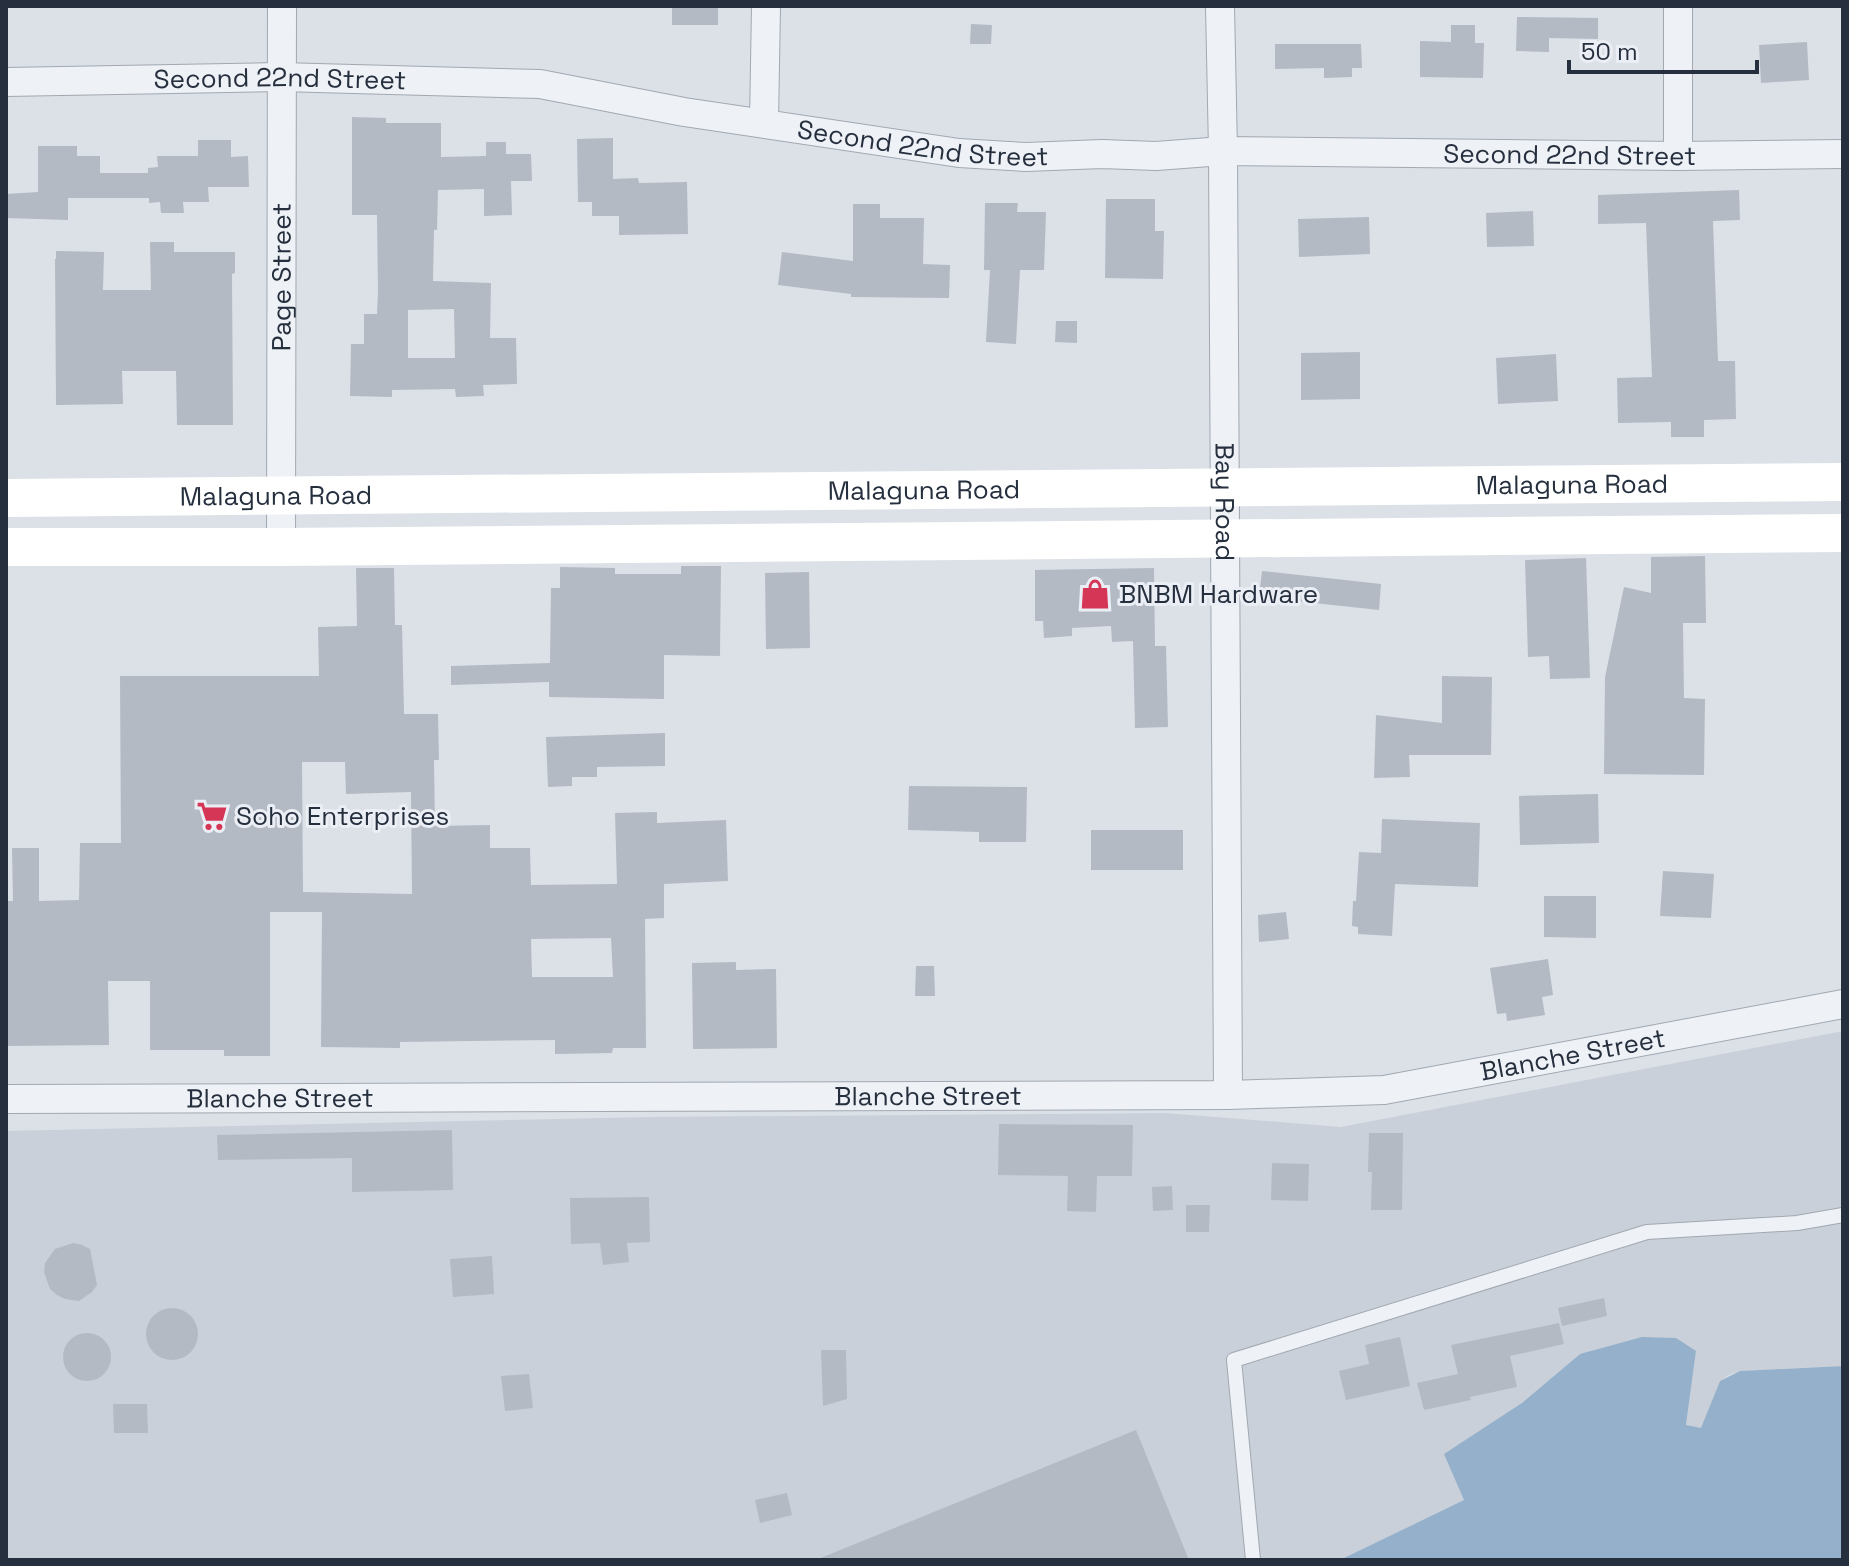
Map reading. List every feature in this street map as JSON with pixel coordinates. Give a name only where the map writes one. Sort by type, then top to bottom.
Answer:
[{"type":"street","name":"Page Street","points":[[281,547],[282,6]]},
{"type":"street","points":[[764,123],[766,6]]},
{"type":"street","name":"Bay Road","points":[[1220,6],[1228,1095]]},
{"type":"street","points":[[1678,6],[1678,156]]},
{"type":"street","name":"Second 22nd Street","points":[[6,82],[280,77],[540,84],[684,112],[989,156],[1156,156],[1223,151],[1678,156],[1843,154]]},
{"type":"street","name":"Malaguna Road","points":[[6,498],[1843,482]]},
{"type":"street","name":"Malaguna Road","points":[[6,547],[1843,533]]},
{"type":"street","name":"Blanche Street","points":[[6,1099],[1228,1095],[1384,1090],[1843,1004]]},
{"type":"lane","points":[[1253,1560],[1234,1360],[1647,1232],[1797,1223],[1843,1215]]},
{"type":"shaded area","points":[[1843,1031],[1843,1366],[1740,1371],[1729,1375],[1720,1381],[1702,1429],[1686,1426],[1696,1351],[1580,1354],[1522,1403],[1464,1500],[1341,1560],[6,1560],[6,1131],[651,1117],[1165,1113],[1341,1127]]},
{"type":"water","points":[[1642,1337],[1676,1338],[1696,1351],[1686,1425],[1701,1428],[1720,1381],[1740,1371],[1843,1366],[1843,1560],[1340,1560],[1464,1500],[1444,1454],[1522,1403],[1580,1354]]},
{"type":"building","points":[[672,6],[718,6],[718,25],[672,25]]},
{"type":"building","points":[[1517,17],[1598,18],[1598,39],[1549,38],[1549,52],[1516,51]]},
{"type":"building","points":[[971,24],[992,25],[991,44],[970,44]]},
{"type":"building","points":[[1451,25],[1475,25],[1475,43],[1484,43],[1483,78],[1420,77],[1420,41],[1451,42]]},
{"type":"building","points":[[1807,42],[1809,80],[1761,83],[1759,45]]},
{"type":"building","points":[[1275,44],[1361,44],[1362,68],[1352,68],[1352,77],[1324,78],[1324,68],[1275,69]]},
{"type":"building","points":[[352,117],[386,118],[386,123],[441,123],[441,157],[486,156],[486,142],[506,142],[506,154],[531,154],[532,181],[511,181],[512,215],[484,216],[484,189],[438,190],[437,230],[434,230],[433,281],[491,283],[490,338],[516,338],[517,384],[483,385],[484,396],[456,397],[455,389],[392,390],[392,397],[350,396],[351,344],[364,344],[364,314],[377,314],[378,292],[377,215],[352,215]],"holes":[[[454,309],[455,358],[408,358],[408,310]]]},
{"type":"building","points":[[613,138],[613,179],[638,178],[639,183],[687,182],[688,234],[619,235],[619,216],[592,216],[592,202],[578,202],[577,139]]},
{"type":"building","points":[[198,140],[231,140],[231,157],[248,156],[249,187],[208,187],[209,202],[183,202],[184,213],[161,213],[160,202],[149,203],[149,198],[68,198],[68,220],[6,218],[6,194],[38,192],[38,146],[77,146],[77,156],[100,156],[100,173],[148,173],[148,168],[158,167],[157,156],[198,156]]},
{"type":"building","points":[[1739,190],[1740,220],[1713,221],[1718,361],[1735,361],[1736,419],[1704,420],[1704,437],[1671,437],[1671,422],[1618,423],[1617,378],[1652,377],[1646,223],[1598,224],[1598,195]]},
{"type":"building","points":[[1106,199],[1155,199],[1155,231],[1164,231],[1163,279],[1105,278]]},
{"type":"building","points":[[985,203],[1018,203],[1017,212],[1046,212],[1044,270],[1020,270],[1016,344],[986,342],[990,270],[984,270]]},
{"type":"building","points":[[853,204],[880,204],[880,218],[924,218],[923,264],[950,265],[949,298],[851,297],[851,294],[778,285],[782,252],[853,261]]},
{"type":"building","points":[[1533,211],[1534,246],[1487,247],[1486,213]]},
{"type":"building","points":[[1369,217],[1370,254],[1299,257],[1298,219]]},
{"type":"building","points":[[150,242],[174,242],[174,252],[235,252],[235,273],[232,274],[233,425],[177,425],[176,371],[122,371],[123,404],[56,405],[56,251],[104,252],[103,290],[151,290]]},
{"type":"building","points":[[1056,321],[1077,321],[1077,343],[1055,342]]},
{"type":"building","points":[[1360,352],[1360,399],[1301,400],[1301,353]]},
{"type":"building","points":[[1556,354],[1558,401],[1498,404],[1496,358]]},
{"type":"building","points":[[1705,556],[1706,623],[1683,623],[1684,698],[1705,699],[1704,775],[1604,774],[1605,677],[1624,587],[1651,593],[1651,557]]},
{"type":"building","points":[[1586,558],[1590,678],[1550,679],[1549,656],[1528,657],[1525,560]]},
{"type":"building","points":[[681,566],[721,566],[720,656],[664,655],[664,699],[549,697],[549,682],[451,685],[451,666],[550,663],[551,588],[560,588],[560,567],[615,568],[615,574],[681,574]]},
{"type":"building","points":[[356,568],[394,568],[395,625],[402,625],[404,714],[438,714],[439,760],[434,760],[435,826],[490,825],[490,848],[530,848],[531,885],[617,884],[615,813],[657,812],[657,823],[726,820],[728,881],[664,884],[664,918],[645,919],[646,1048],[613,1048],[612,1053],[555,1054],[555,1040],[400,1042],[400,1048],[321,1047],[322,912],[270,912],[270,1056],[224,1056],[224,1050],[150,1050],[150,981],[108,981],[109,1045],[6,1046],[7,901],[13,901],[12,848],[39,848],[39,901],[79,900],[80,843],[121,843],[120,676],[319,676],[318,627],[357,626]],"holes":[[[302,762],[345,762],[346,794],[411,792],[412,894],[303,892]],[[611,938],[613,977],[532,977],[531,939]]]},
{"type":"building","name":"BNBM Hardware","points":[[1154,568],[1155,646],[1166,646],[1168,727],[1135,728],[1133,641],[1112,642],[1111,626],[1072,628],[1072,636],[1044,638],[1043,621],[1035,621],[1035,570]]},
{"type":"building","points":[[1262,571],[1381,584],[1379,610],[1259,597]]},
{"type":"building","points":[[809,572],[810,648],[766,649],[765,573]]},
{"type":"building","points":[[1442,676],[1492,677],[1491,755],[1409,755],[1410,777],[1374,778],[1376,715],[1442,723]]},
{"type":"building","points":[[665,733],[665,766],[597,767],[597,777],[572,777],[572,786],[548,787],[546,737]]},
{"type":"building","points":[[909,786],[1027,787],[1026,842],[979,842],[979,832],[908,830]]},
{"type":"building","points":[[1598,794],[1599,843],[1520,845],[1519,796]]},
{"type":"building","points":[[1382,819],[1480,823],[1478,887],[1395,884],[1392,936],[1358,934],[1358,927],[1352,926],[1359,852],[1381,853]]},
{"type":"building","points":[[1091,830],[1183,830],[1183,870],[1091,870]]},
{"type":"building","points":[[1663,871],[1714,874],[1711,918],[1660,916]]},
{"type":"building","points":[[1544,896],[1596,896],[1596,938],[1544,937]]},
{"type":"building","points":[[1286,912],[1289,939],[1259,942],[1258,915]]},
{"type":"building","points":[[1548,959],[1553,995],[1542,997],[1545,1015],[1507,1021],[1506,1013],[1497,1014],[1490,968]]},
{"type":"building","points":[[736,962],[736,970],[776,969],[777,1048],[693,1049],[692,963]]},
{"type":"building","points":[[916,966],[934,966],[935,996],[915,996]]},
{"type":"building","points":[[999,1124],[1133,1125],[1132,1176],[1097,1176],[1096,1212],[1067,1211],[1068,1176],[998,1175]]},
{"type":"building","points":[[452,1130],[453,1190],[352,1192],[352,1158],[218,1160],[217,1135]]},
{"type":"building","points":[[1369,1133],[1403,1133],[1402,1210],[1371,1210]]},
{"type":"building","points":[[1272,1163],[1309,1164],[1308,1201],[1271,1200]]},
{"type":"building","points":[[1172,1186],[1173,1210],[1153,1211],[1152,1187]]},
{"type":"building","points":[[649,1197],[650,1242],[627,1243],[629,1262],[603,1265],[600,1243],[571,1244],[570,1198]]},
{"type":"building","points":[[1186,1205],[1210,1205],[1209,1232],[1186,1232]]},
{"type":"building","points":[[73,1243],[90,1249],[97,1285],[79,1301],[57,1295],[50,1289],[44,1272],[45,1263],[55,1249]]},
{"type":"building","points":[[492,1256],[494,1294],[453,1297],[450,1259]]},
{"type":"building","points":[[1604,1298],[1607,1316],[1562,1326],[1558,1308]]},
{"type":"building","points":[[172,1308],[190,1316],[198,1334],[190,1352],[172,1360],[154,1352],[146,1334],[154,1316]]},
{"type":"building","points":[[1559,1323],[1564,1344],[1510,1356],[1517,1387],[1424,1410],[1417,1383],[1458,1374],[1451,1345]]},
{"type":"building","points":[[87,1333],[96,1334],[104,1340],[110,1348],[110,1366],[104,1374],[96,1380],[87,1381],[78,1380],[70,1374],[64,1366],[63,1357],[64,1348],[70,1340],[78,1334]]},
{"type":"building","points":[[1400,1337],[1410,1386],[1346,1400],[1339,1371],[1369,1364],[1365,1345]]},
{"type":"building","points":[[821,1350],[846,1350],[847,1399],[823,1406]]},
{"type":"building","points":[[529,1374],[533,1408],[505,1411],[501,1376]]},
{"type":"building","points":[[113,1404],[147,1404],[148,1433],[114,1433]]},
{"type":"building","points":[[1136,1430],[1189,1560],[818,1560],[818,1559]]},
{"type":"building","points":[[787,1493],[792,1515],[760,1523],[755,1500]]},
{"type":"place","name":"BNBM Hardware","points":[[1095,594]]},
{"type":"place","name":"Soho Enterprises","points":[[212,816]]}]
